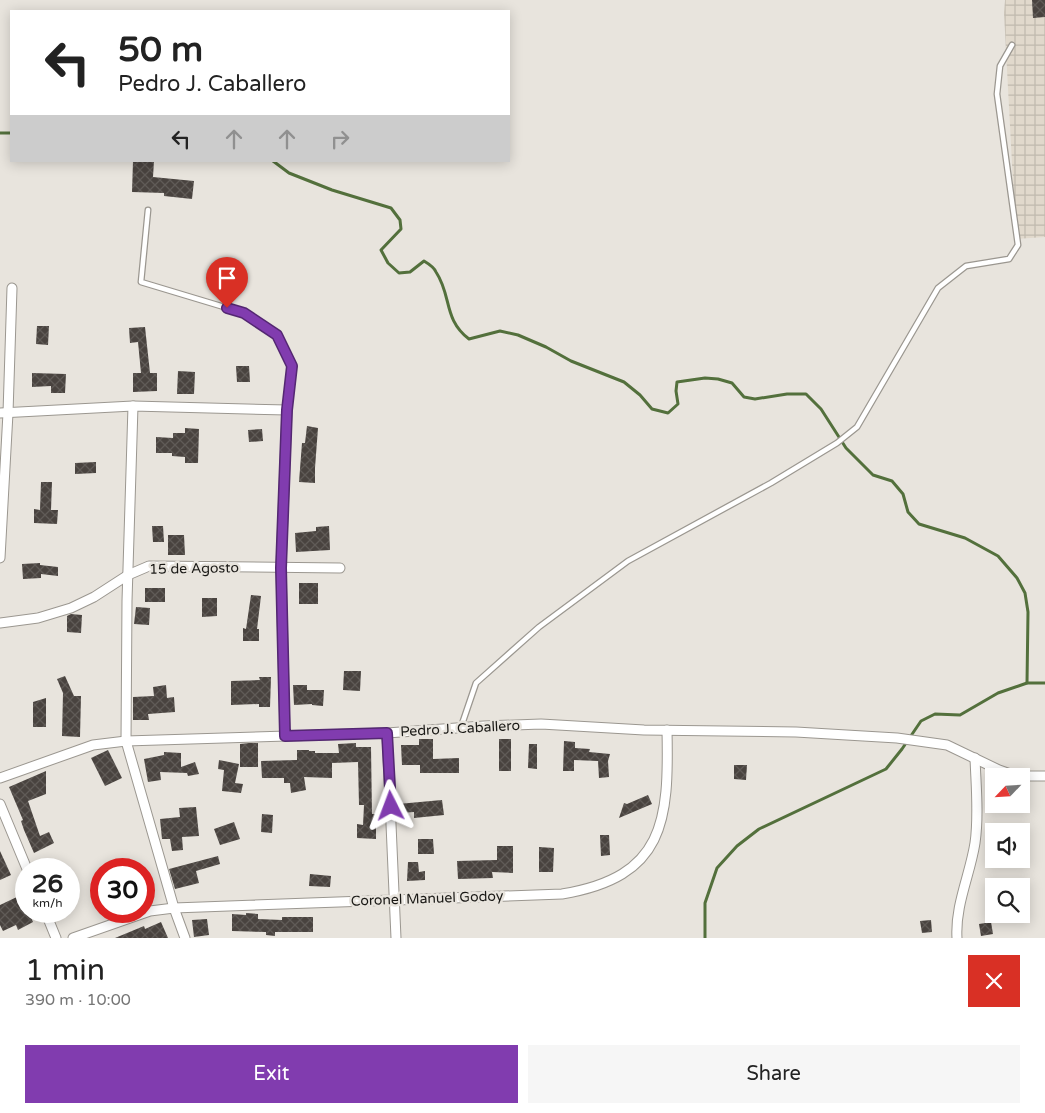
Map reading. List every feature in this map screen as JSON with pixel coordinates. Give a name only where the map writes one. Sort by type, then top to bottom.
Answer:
[{"type":"street","points":[[0,558],[4,413],[12,288]]},
{"type":"street","points":[[133,406],[126,741],[174,908],[185,938]]},
{"type":"street","points":[[4,413],[133,406],[287,410],[281,568],[285,736]]},
{"type":"street","name":"15 de Agosto","points":[[0,623],[38,618],[71,608],[94,597],[128,574],[150,566],[340,568]]},
{"type":"street","name":"Pedro J. Caballero","points":[[0,778],[92,745],[126,741],[387,733],[461,727],[541,724],[668,730],[796,732],[919,740],[947,744],[1016,776],[1045,776]]},
{"type":"street","name":"Coronel Manuel Godoy","points":[[73,938],[150,912],[174,908],[562,894],[587,890],[609,881],[638,864],[651,847],[661,822],[666,798],[668,730]]},
{"type":"street","points":[[387,733],[396,899],[396,938]]},
{"type":"street","points":[[957,938],[956,922],[975,844],[978,810],[975,758]]},
{"type":"street","points":[[0,804],[22,858]]},
{"type":"street","points":[[50,923],[56,938]]},
{"type":"lane","points":[[461,727],[476,683],[546,622],[628,561],[771,483],[837,443],[857,427],[938,288],[966,266],[1009,259],[1018,245],[997,94],[1000,66],[1012,45]]},
{"type":"lane","points":[[148,210],[141,282],[244,313],[277,335],[292,366],[287,410]]},
{"type":"shaded area","points":[[1005,0],[1045,0],[1045,237],[1016,239],[1004,13]]},
{"type":"building","points":[[1032,0],[1045,0],[1045,17],[1033,18]]},
{"type":"building","points":[[133,162],[154,162],[153,177],[194,181],[192,199],[164,196],[164,193],[132,192]]},
{"type":"building","points":[[37,326],[49,326],[48,345],[36,344]]},
{"type":"building","points":[[145,327],[150,373],[157,373],[157,391],[133,392],[133,373],[141,373],[138,342],[130,343],[129,328]]},
{"type":"building","points":[[236,366],[249,366],[250,382],[237,382]]},
{"type":"building","points":[[178,371],[195,372],[194,394],[177,394]]},
{"type":"building","points":[[32,373],[66,374],[65,393],[51,393],[51,386],[32,387]]},
{"type":"building","points":[[307,426],[318,428],[315,483],[299,482],[302,443],[305,443]]},
{"type":"building","points":[[185,428],[199,429],[198,463],[185,463],[185,457],[172,456],[172,453],[156,453],[156,437],[173,438],[173,433],[185,433]]},
{"type":"building","points":[[262,429],[263,441],[249,442],[248,430]]},
{"type":"building","points":[[96,462],[96,473],[75,474],[75,463]]},
{"type":"building","points":[[41,482],[52,482],[51,510],[58,510],[57,524],[34,523],[34,509],[40,510]]},
{"type":"building","points":[[152,526],[163,526],[164,542],[153,542]]},
{"type":"building","points":[[329,526],[330,550],[296,552],[295,533],[316,531],[316,527]]},
{"type":"building","points":[[168,535],[184,535],[185,555],[168,555]]},
{"type":"building","points":[[40,563],[40,565],[58,567],[58,576],[41,574],[41,578],[23,579],[22,564]]},
{"type":"building","points":[[299,583],[318,583],[318,604],[299,604]]},
{"type":"building","points":[[145,588],[165,588],[165,602],[145,602]]},
{"type":"building","points":[[251,595],[261,596],[257,629],[259,629],[259,641],[243,641],[243,628],[246,629]]},
{"type":"building","points":[[202,598],[217,598],[217,616],[202,617]]},
{"type":"building","points":[[136,607],[150,608],[149,625],[134,624]]},
{"type":"building","points":[[71,614],[82,615],[81,633],[67,632],[67,616]]},
{"type":"building","points":[[344,671],[361,671],[360,691],[343,690]]},
{"type":"building","points":[[65,676],[74,696],[81,696],[80,737],[62,736],[63,693],[57,679]]},
{"type":"building","points":[[259,677],[271,677],[270,707],[259,707],[259,704],[231,705],[231,681],[260,680]]},
{"type":"building","points":[[166,685],[167,698],[174,697],[175,712],[148,714],[149,720],[133,720],[133,697],[154,696],[153,687]]},
{"type":"building","points":[[293,685],[307,685],[307,690],[324,690],[323,706],[312,704],[294,705]]},
{"type":"building","points":[[46,698],[46,727],[33,727],[33,702]]},
{"type":"building","points":[[419,739],[433,739],[433,759],[459,758],[459,773],[420,773],[420,765],[402,765],[401,745],[419,745]]},
{"type":"building","points":[[499,739],[511,739],[511,771],[499,771]]},
{"type":"building","points":[[564,741],[575,742],[575,748],[590,749],[589,752],[610,754],[608,761],[609,777],[599,778],[598,761],[574,760],[574,771],[563,771]]},
{"type":"building","points":[[258,743],[258,767],[240,767],[240,744]]},
{"type":"building","points":[[356,743],[356,747],[371,747],[372,814],[376,814],[376,839],[357,838],[357,824],[363,825],[364,805],[359,805],[358,762],[332,763],[332,778],[304,777],[306,790],[291,793],[290,783],[284,783],[284,778],[262,778],[261,761],[297,760],[297,750],[315,751],[315,753],[339,753],[338,744]]},
{"type":"building","points":[[529,744],[537,744],[537,769],[528,768]]},
{"type":"building","points":[[108,750],[122,778],[105,786],[91,758]]},
{"type":"building","points":[[164,752],[181,753],[181,767],[195,762],[199,774],[188,776],[187,773],[160,772],[161,780],[148,782],[144,759],[164,755]]},
{"type":"building","points":[[219,760],[239,764],[235,783],[243,784],[241,793],[222,791],[224,770],[218,769]]},
{"type":"building","points":[[734,765],[747,765],[746,780],[734,779]]},
{"type":"building","points":[[46,771],[46,794],[28,801],[40,836],[49,832],[54,843],[34,853],[9,787]]},
{"type":"building","points":[[648,795],[652,804],[619,818],[624,803],[627,804]]},
{"type":"building","points":[[442,800],[444,815],[414,818],[414,812],[399,813],[398,804]]},
{"type":"building","points":[[196,807],[199,836],[182,837],[183,850],[172,851],[170,839],[162,839],[160,819],[180,817],[179,808]]},
{"type":"building","points":[[262,814],[273,815],[272,833],[261,832]]},
{"type":"building","points":[[234,822],[240,839],[220,845],[214,829]]},
{"type":"building","points":[[600,835],[609,835],[610,855],[601,856]]},
{"type":"building","points":[[418,839],[433,839],[434,854],[418,854]]},
{"type":"building","points":[[497,846],[513,846],[513,873],[492,872],[493,878],[458,879],[457,861],[497,860]]},
{"type":"building","points":[[539,847],[554,848],[553,872],[539,872]]},
{"type":"building","points":[[0,851],[11,875],[0,880]]},
{"type":"building","points":[[218,856],[220,864],[196,871],[199,883],[175,889],[169,869]]},
{"type":"building","points":[[408,862],[418,862],[419,872],[425,871],[425,880],[407,881]]},
{"type":"building","points":[[310,874],[331,876],[330,887],[309,886]]},
{"type":"building","points":[[15,898],[15,923],[31,923],[18,930],[16,925],[3,931],[0,925],[0,905]]},
{"type":"building","points":[[246,913],[258,914],[258,919],[282,920],[282,917],[313,917],[313,932],[275,932],[275,936],[266,935],[266,932],[232,931],[232,914],[246,915]]},
{"type":"building","points":[[207,919],[209,935],[194,937],[192,920]]},
{"type":"building","points":[[931,920],[932,932],[922,933],[920,921]]},
{"type":"building","points":[[161,922],[168,938],[115,938],[144,926],[145,929]]},
{"type":"building","points":[[991,923],[993,934],[981,936],[979,924]]},
{"type":"waterway","points":[[0,133],[10,133]]},
{"type":"waterway","points":[[274,162],[289,173],[332,190],[391,208],[400,220],[401,229],[381,250],[388,263],[399,273],[410,272],[424,261],[433,267],[441,281],[451,315],[455,323],[469,339],[500,331],[518,335],[546,347],[571,361],[624,382],[640,395],[652,409],[668,413],[678,404],[677,382],[705,378],[732,383],[744,397],[755,399],[787,394],[806,394],[821,409],[846,448],[873,475],[892,481],[903,494],[908,512],[919,524],[965,538],[998,556],[1017,578],[1025,593],[1028,612],[1027,683]]},
{"type":"waterway","points":[[705,938],[705,903],[717,868],[737,846],[759,829],[886,769],[921,721],[935,714],[960,715],[998,693],[1027,683],[1045,683]]},
{"type":"route","points":[[227,308],[244,313],[277,335],[292,366],[287,410],[281,568],[285,736],[387,733],[391,806]]}]
